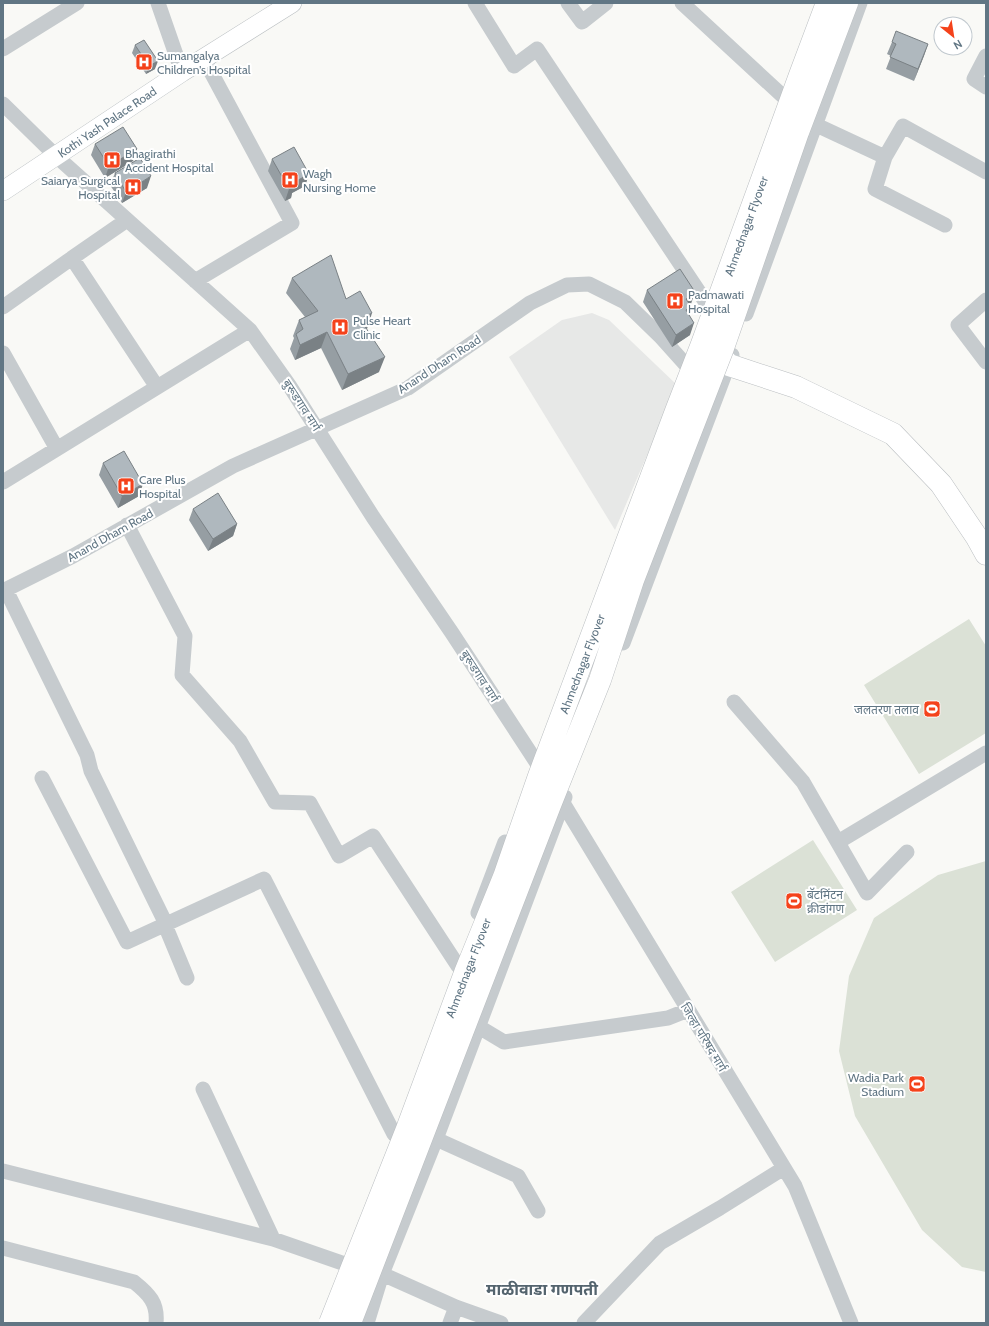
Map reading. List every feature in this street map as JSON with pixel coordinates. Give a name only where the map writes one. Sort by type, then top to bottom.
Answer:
[{"type":"highway","name":"Ahmednagar Flyover","points":[[330,1323],[407,1129],[465,973],[504,877],[539,776],[702,344],[800,75],[828,3]]},
{"type":"highway","name":"Ahmednagar Flyover","points":[[350,1323],[550,805],[600,680],[633,580],[723,348],[798,132],[846,3]]},
{"type":"highway","points":[[698,333],[729,366],[796,387],[893,434],[941,484],[976,536],[986,554]]},
{"type":"main road","name":"Kothi Yash Palace Road","points":[[3,191],[283,5]]},
{"type":"street","points":[[3,49],[77,3]]},
{"type":"street","points":[[158,3],[182,72]]},
{"type":"street","points":[[475,3],[514,66],[538,49],[735,344]]},
{"type":"street","points":[[568,3],[582,22],[606,3]]},
{"type":"street","points":[[682,3],[814,124],[885,158]]},
{"type":"street","points":[[321,1323],[536,761],[614,548],[709,307],[818,3]]},
{"type":"street","points":[[366,1323],[382,1274],[436,1139],[729,366],[735,344],[814,124],[860,3]]},
{"type":"street","points":[[986,56],[974,79],[986,86]]},
{"type":"street","points":[[195,281],[292,223],[204,58]]},
{"type":"street","name":"बुरूडगाव मार्ग","points":[[3,104],[56,156],[250,330],[289,385],[373,517],[452,633],[536,761]]},
{"type":"street","points":[[945,225],[875,190],[885,158],[903,126],[986,172]]},
{"type":"street","points":[[3,307],[127,220]]},
{"type":"street","points":[[72,258],[157,387]]},
{"type":"street","name":"Anand Dham Road","points":[[5,591],[73,556],[233,466],[408,388],[530,303],[567,286],[589,284],[625,302],[660,336],[686,365]]},
{"type":"street","points":[[986,300],[958,325],[986,362]]},
{"type":"street","points":[[3,482],[250,330]]},
{"type":"street","points":[[3,353],[57,449]]},
{"type":"street","points":[[127,525],[185,636],[182,675],[240,741],[275,802],[310,803],[339,856],[373,836],[458,966]]},
{"type":"street","points":[[5,591],[87,755],[91,771],[166,924],[165,925],[187,978]]},
{"type":"street","points":[[734,702],[803,782],[867,893],[907,852]]},
{"type":"street","points":[[838,842],[986,753]]},
{"type":"street","name":"जिल्हा परिषद मार्ग","points":[[536,761],[795,1186],[851,1323]]},
{"type":"street","points":[[42,778],[127,942],[264,879],[394,1134]]},
{"type":"street","points":[[479,1026],[504,1042],[668,1018],[688,1010]]},
{"type":"street","points":[[203,1089],[273,1240]]},
{"type":"street","points":[[436,1139],[518,1176],[538,1210]]},
{"type":"street","points":[[584,1323],[660,1243],[784,1168]]},
{"type":"street","points":[[3,1171],[273,1240],[344,1264]]},
{"type":"street","points":[[3,1248],[134,1282],[148,1294],[157,1311],[156,1323]]},
{"type":"street","points":[[382,1274],[456,1307],[501,1323]]},
{"type":"street","points":[[450,1323],[456,1307]]},
{"type":"shaded area","points":[[592,313],[609,320],[677,385],[615,530],[509,357],[562,320]]},
{"type":"shaded area","name":"जलतरण तलाव","points":[[969,619],[986,646],[986,733],[919,774],[864,685]]},
{"type":"shaded area","name":"बॅटमिंटन क्रीडांगण","points":[[813,840],[857,910],[775,962],[731,892]]},
{"type":"shaded area","name":"Wadia Park Stadium","points":[[986,861],[986,1272],[962,1267],[922,1230],[855,1116],[839,1051],[849,976],[874,918],[938,875]]},
{"type":"building","points":[[896,31],[928,44],[918,69],[890,57],[896,44],[892,42]]},
{"type":"building","points":[[144,40],[158,61],[149,66],[135,45]]},
{"type":"building","points":[[123,127],[137,149],[109,166],[95,144]]},
{"type":"building","points":[[294,147],[309,174],[293,183],[295,186],[289,189],[272,159]]},
{"type":"building","points":[[140,158],[151,176],[126,192],[115,173]]},
{"type":"building","points":[[331,255],[346,299],[360,291],[372,313],[360,319],[385,357],[348,374],[327,332],[300,345],[296,334],[303,329],[299,320],[318,311],[292,278]]},
{"type":"building","points":[[680,269],[695,292],[686,299],[691,306],[686,310],[694,323],[676,335],[647,290]]},
{"type":"building","points":[[124,451],[143,484],[122,496],[103,463]]},
{"type":"building","points":[[218,493],[237,524],[213,539],[193,509]]},
{"type":"place","name":"Sumangalya Children's Hospital","points":[[144,62]]},
{"type":"place","name":"Bhagirathi Accident Hospital","points":[[112,160]]},
{"type":"place","name":"Wagh Nursing Home","points":[[290,180]]},
{"type":"place","name":"Saiarya Surgical Hospital","points":[[133,187]]},
{"type":"place","name":"Padmawati Hospital","points":[[675,301]]},
{"type":"place","name":"Pulse Heart Clinic","points":[[340,327]]},
{"type":"place","name":"Care Plus Hospital","points":[[126,486]]},
{"type":"place","name":"जलतरण तलाव","points":[[932,709]]},
{"type":"place","name":"बॅटमिंटन क्रीडांगण","points":[[794,901]]},
{"type":"place","name":"Wadia Park Stadium","points":[[917,1084]]},
{"type":"district","name":"माळीवाडा गणपती","points":[[542,1289]]}]
